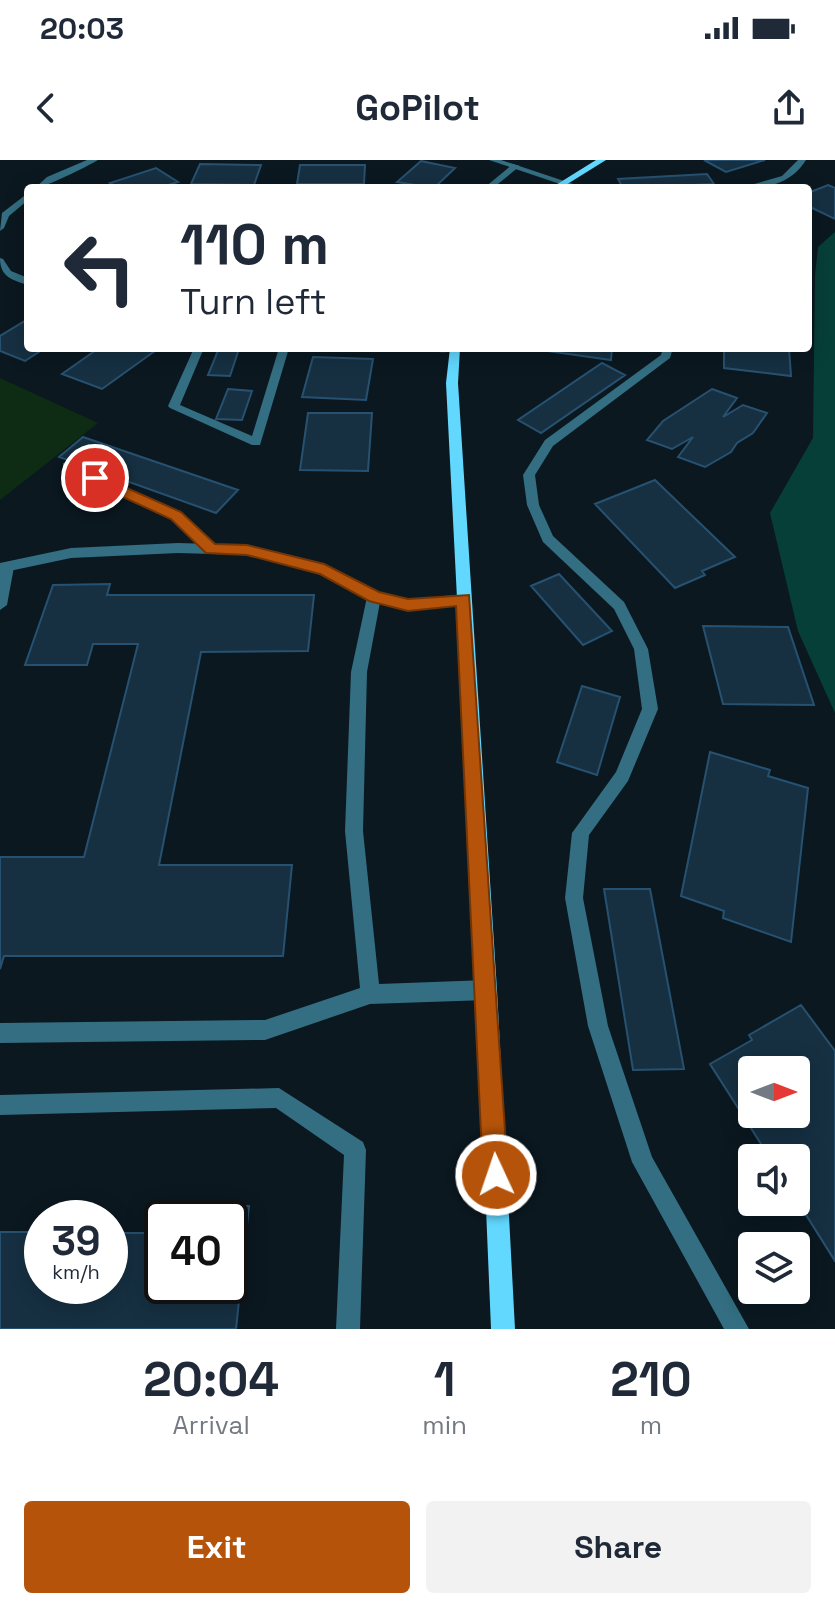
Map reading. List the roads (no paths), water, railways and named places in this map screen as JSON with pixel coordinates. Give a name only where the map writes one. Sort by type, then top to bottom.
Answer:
[{"type":"street","points":[[44,184],[94,160]]},
{"type":"street","points":[[493,160],[516,166],[556,184]]},
{"type":"street","points":[[560,184],[602,160]]},
{"type":"street","points":[[763,184],[778,181],[797,171],[802,160]]},
{"type":"street","points":[[493,184],[516,166]]},
{"type":"street","points":[[0,228],[5,215],[24,199]]},
{"type":"street","points":[[0,261],[7,273],[24,280]]},
{"type":"street","points":[[197,352],[174,406],[256,442],[283,352]]},
{"type":"street","points":[[455,352],[452,383],[503,1329]]},
{"type":"street","points":[[667,352],[666,356],[549,443],[529,475],[533,505],[548,539],[619,606],[641,649],[650,709],[622,776],[581,833],[574,898],[598,1026],[643,1162],[737,1329]]},
{"type":"street","points":[[67,466],[176,515],[211,549]]},
{"type":"street","points":[[0,605],[3,568],[71,553],[211,549],[247,550],[324,569],[374,597],[408,605],[463,599]]},
{"type":"street","points":[[370,994],[354,831],[359,672],[374,597]]},
{"type":"street","points":[[0,1033],[265,1030],[370,994],[487,990]]},
{"type":"street","points":[[0,1105],[279,1098],[355,1150],[348,1329]]}]
